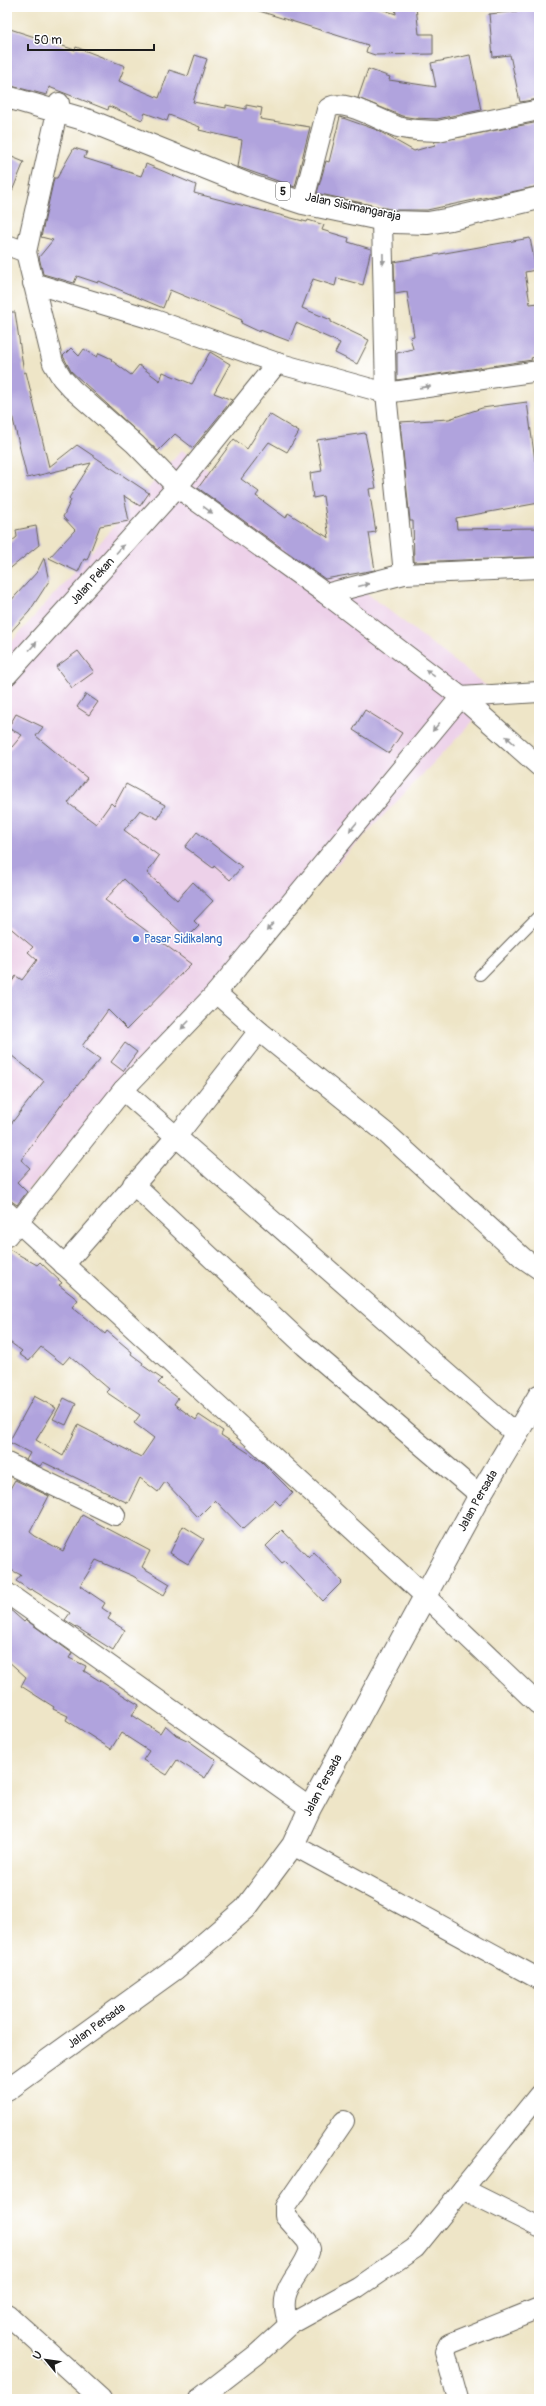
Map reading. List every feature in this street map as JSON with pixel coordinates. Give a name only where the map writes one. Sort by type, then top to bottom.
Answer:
[{"type":"main road","name":"Jalan Sisimangaraja","points":[[7,97],[51,107],[126,134],[254,187],[382,220],[394,222],[428,223],[539,198]]},
{"type":"main road","name":"Jalan Sisimangaraja","points":[[304,200],[328,200],[392,217],[417,219],[449,215],[539,194]]},
{"type":"main road","name":"Jalan Persada","points":[[7,2090],[182,1963],[245,1908],[293,1845],[310,1808],[426,1597],[480,1495],[539,1396]]},
{"type":"street","points":[[304,200],[326,110],[335,103],[353,108],[398,127],[422,130],[438,130],[539,110]]},
{"type":"street","points":[[51,107],[26,252],[44,320],[53,363],[62,378],[135,444],[177,487],[326,594],[461,697],[539,766]]},
{"type":"street","points":[[382,220],[386,393],[404,574]]},
{"type":"street","points":[[7,245],[26,252]]},
{"type":"street","points":[[33,283],[155,320],[277,363],[386,393],[539,371]]},
{"type":"street","name":"Jalan Pekan","points":[[7,675],[177,487],[277,363]]},
{"type":"street","points":[[326,594],[404,574],[539,568]]},
{"type":"street","points":[[539,692],[461,697],[216,993],[123,1090],[11,1224],[64,1265],[426,1597],[539,1705]]},
{"type":"street","points":[[216,993],[259,1031],[386,1133],[523,1258],[539,1269]]},
{"type":"street","points":[[64,1265],[133,1184],[176,1137],[259,1031]]},
{"type":"street","points":[[123,1090],[517,1435]]},
{"type":"street","points":[[133,1184],[305,1346],[480,1495]]},
{"type":"street","points":[[7,1464],[115,1515]]},
{"type":"street","points":[[7,1593],[310,1808]]},
{"type":"street","points":[[293,1845],[539,1979]]},
{"type":"street","points":[[199,2399],[256,2355],[289,2324],[358,2287],[415,2248],[539,2095]]},
{"type":"street","points":[[289,2324],[285,2315],[285,2299],[290,2283],[310,2249],[307,2241],[285,2216],[285,2207],[344,2121]]},
{"type":"street","points":[[463,2188],[539,2227]]},
{"type":"street","points":[[458,2399],[446,2352],[449,2344],[539,2308]]},
{"type":"street","points":[[7,2314],[102,2399]]},
{"type":"lane","points":[[480,975],[539,915]]},
{"type":"shaded area","name":"Pasar Sidikalang","points":[[182,450],[498,695],[21,1197],[7,1184],[7,647]]},
{"type":"building","points":[[256,7],[375,7],[396,14],[395,7],[416,7],[419,34],[433,34],[433,54],[375,55],[366,52],[368,45],[256,10]]},
{"type":"building","points":[[539,9],[539,99],[520,102],[510,55],[493,57],[489,14]]},
{"type":"building","points":[[7,28],[75,50],[76,47],[125,66],[119,81],[159,98],[169,70],[188,76],[195,55],[207,59],[193,102],[226,108],[226,105],[246,109],[246,105],[262,108],[260,119],[310,127],[295,187],[238,167],[242,140],[199,130],[200,127],[169,115],[167,121],[145,113],[142,120],[109,106],[108,110],[49,87],[47,95],[7,85]]},
{"type":"building","points":[[470,55],[481,110],[437,119],[414,118],[402,116],[358,98],[368,69],[390,77],[389,80],[436,87],[431,63]]},
{"type":"building","points":[[340,117],[377,130],[414,151],[435,145],[434,142],[539,122],[539,186],[427,210],[395,210],[317,193],[326,161],[329,162]]},
{"type":"building","points":[[74,148],[87,152],[84,158],[141,176],[146,164],[196,185],[194,193],[324,225],[322,230],[349,238],[348,242],[371,249],[363,285],[337,278],[335,286],[313,279],[302,308],[331,320],[331,322],[369,340],[357,364],[335,353],[340,343],[296,323],[289,341],[260,330],[260,332],[241,323],[242,320],[170,290],[163,308],[99,281],[98,283],[77,276],[74,283],[43,274],[39,257],[53,240],[41,237],[54,178],[57,178]]},
{"type":"building","points":[[7,155],[24,162],[8,201],[7,201]]},
{"type":"building","points":[[530,238],[536,270],[525,272],[530,304],[539,303],[539,356],[531,358],[532,360],[397,380],[397,353],[413,349],[410,337],[414,336],[407,292],[395,294],[394,262]]},
{"type":"building","points":[[7,312],[15,312],[24,373],[26,372],[49,467],[77,445],[149,493],[140,506],[124,496],[129,521],[100,526],[87,560],[84,559],[78,572],[49,558],[75,530],[63,517],[71,500],[69,498],[91,463],[27,478],[7,394]]},
{"type":"building","points":[[71,348],[79,356],[84,349],[97,357],[99,353],[112,359],[111,360],[131,375],[139,365],[160,381],[163,372],[192,384],[210,352],[230,364],[214,393],[232,400],[193,448],[175,434],[158,451],[71,371],[63,356]]},
{"type":"building","points":[[527,402],[535,461],[539,460],[539,503],[456,518],[457,529],[539,528],[539,557],[414,562],[413,521],[410,521],[400,422],[449,419],[482,408]]},
{"type":"building","points":[[269,414],[299,432],[287,452],[269,442],[241,479],[259,492],[256,496],[286,518],[288,513],[329,538],[323,496],[313,498],[310,473],[322,471],[317,440],[365,433],[376,488],[369,489],[376,532],[369,533],[375,570],[325,579],[198,488],[234,439],[247,449]]},
{"type":"building","points":[[36,526],[39,545],[7,571],[7,545],[17,537],[16,530]]},
{"type":"building","points":[[44,558],[49,581],[29,612],[7,636],[7,605],[37,572]]},
{"type":"building","points":[[78,651],[94,672],[72,688],[56,667]]},
{"type":"building","points":[[86,694],[98,702],[89,715],[77,707]]},
{"type":"building","points":[[365,710],[402,733],[389,753],[353,730]]},
{"type":"building","points":[[16,714],[43,727],[36,736],[87,778],[68,803],[96,824],[111,803],[114,806],[126,784],[165,805],[158,819],[140,810],[124,830],[159,856],[147,873],[177,900],[193,882],[213,901],[194,921],[199,926],[187,938],[124,879],[105,900],[191,964],[127,1029],[108,1010],[82,1046],[100,1059],[65,1100],[21,1160],[30,1168],[17,1182],[27,1192],[17,1205],[7,1198],[7,1129],[44,1081],[7,1052],[7,988],[16,976],[22,980],[37,960],[28,952],[33,947],[7,925],[7,753],[22,735],[8,728]]},
{"type":"building","points":[[197,832],[242,867],[230,880],[214,866],[213,868],[185,847]]},
{"type":"building","points":[[125,1043],[137,1052],[123,1071],[111,1062]]},
{"type":"building","points":[[7,1248],[37,1265],[40,1262],[62,1283],[59,1285],[78,1300],[72,1307],[105,1334],[107,1331],[132,1352],[131,1354],[143,1363],[142,1365],[162,1379],[158,1383],[178,1398],[174,1404],[196,1420],[199,1415],[223,1431],[221,1435],[261,1461],[293,1493],[280,1505],[275,1500],[243,1529],[215,1500],[198,1517],[165,1482],[158,1492],[140,1478],[128,1503],[43,1462],[40,1466],[26,1460],[30,1453],[9,1442],[34,1396],[56,1408],[36,1440],[63,1456],[78,1425],[141,1457],[154,1438],[134,1423],[140,1415],[106,1392],[109,1389],[70,1356],[63,1364],[41,1347],[29,1361],[19,1354],[22,1351],[7,1340]]},
{"type":"building","points":[[64,1398],[76,1404],[66,1425],[53,1419]]},
{"type":"building","points":[[15,1480],[49,1496],[30,1532],[35,1536],[63,1551],[82,1515],[150,1551],[142,1567],[170,1584],[164,1595],[133,1576],[96,1560],[80,1586],[105,1603],[102,1608],[111,1614],[108,1619],[125,1630],[113,1650],[65,1620],[70,1613],[16,1581],[21,1575],[7,1568],[7,1494]]},
{"type":"building","points":[[183,1526],[204,1539],[188,1564],[170,1553]]},
{"type":"building","points":[[282,1530],[309,1558],[314,1552],[342,1582],[323,1601],[285,1561],[282,1563],[266,1546]]},
{"type":"building","points":[[7,1607],[24,1622],[26,1620],[72,1653],[69,1658],[86,1666],[84,1671],[139,1705],[132,1715],[160,1733],[165,1725],[176,1735],[189,1741],[216,1760],[205,1778],[177,1760],[167,1775],[143,1760],[149,1751],[121,1733],[111,1749],[66,1720],[68,1716],[53,1709],[54,1707],[21,1686],[26,1677],[7,1660]]},
{"type":"place","name":"Pasar Sidikalang","points":[[136,939]]}]
